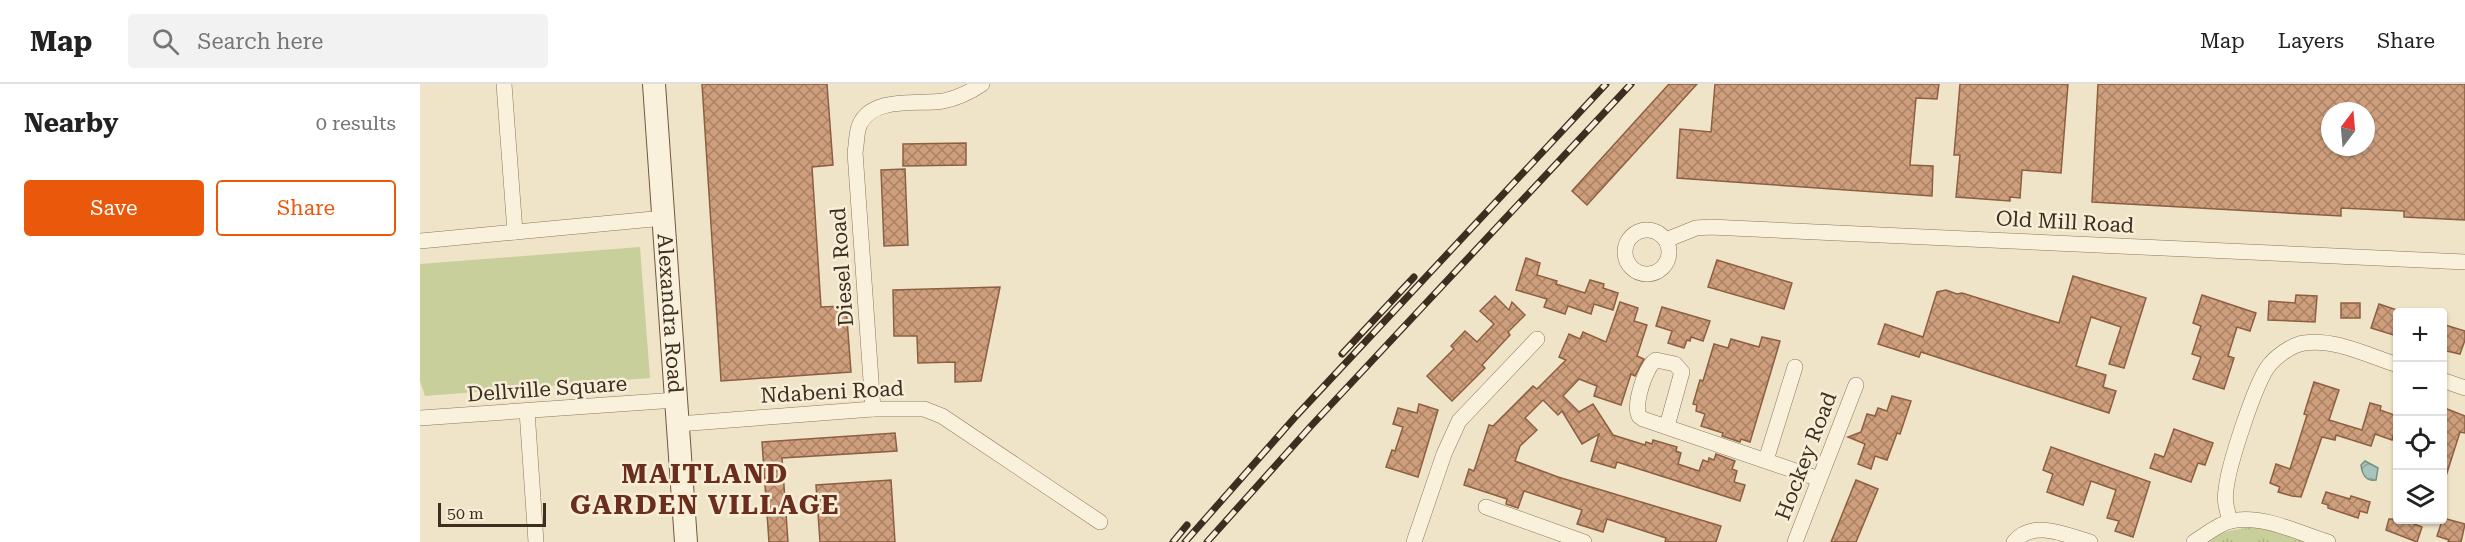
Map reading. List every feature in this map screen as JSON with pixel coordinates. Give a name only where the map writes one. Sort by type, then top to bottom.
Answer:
[{"type":"street","points":[[504,84],[515,232]]},
{"type":"street","name":"Alexandra Road","points":[[654,84],[686,542]]},
{"type":"street","name":"Diesel Road","points":[[873,409],[855,152],[860,123],[875,110],[894,103],[943,101],[968,94],[982,84]]},
{"type":"street","points":[[420,241],[664,218]]},
{"type":"street","name":"Old Mill Road","points":[[1666,240],[1696,228],[1710,227],[2465,262]]},
{"type":"street","points":[[1414,542],[1444,454],[1459,421],[1537,339]]},
{"type":"street","points":[[2230,521],[2225,504],[2229,475],[2259,383],[2268,366],[2290,348],[2303,343],[2323,342],[2393,364]]},
{"type":"street","points":[[1766,460],[1796,367]]},
{"type":"street","points":[[2447,382],[2465,388]]},
{"type":"street","name":"Hockey Road","points":[[1795,542],[1856,386]]},
{"type":"street","name":"Dellville Square","points":[[420,418],[676,400]]},
{"type":"street","name":"Ndabeni Road","points":[[678,424],[873,409],[924,409],[942,416],[1100,522]]},
{"type":"street","points":[[527,411],[536,542]]},
{"type":"street","points":[[1667,426],[1819,479]]},
{"type":"street","points":[[1486,507],[1584,542]]},
{"type":"street","points":[[2194,542],[2230,521],[2268,523],[2328,542]]},
{"type":"street","points":[[2013,542],[2028,531],[2044,530],[2090,542]]},
{"type":"green space","points":[[640,247],[650,378],[425,396],[420,381],[420,264]]},
{"type":"green space","points":[[2260,527],[2308,542],[2203,542],[2230,531]]},
{"type":"water","points":[[2365,461],[2378,468],[2376,480],[2367,479],[2364,474],[2361,465]]},
{"type":"building","points":[[702,84],[827,84],[833,165],[812,167],[821,307],[846,306],[851,372],[721,381]]},
{"type":"building","points":[[1669,84],[1697,84],[1587,205],[1572,191]]},
{"type":"building","points":[[1715,84],[1939,84],[1937,99],[1916,98],[1910,165],[1933,166],[1932,196],[1677,178],[1680,129],[1711,132]]},
{"type":"building","points":[[1960,84],[2068,84],[2061,173],[2022,170],[2020,198],[2010,197],[2010,201],[1956,197],[1960,155],[1954,155]]},
{"type":"building","points":[[2098,84],[2465,84],[2465,220],[2404,217],[2404,211],[2341,208],[2341,216],[2092,202]]},
{"type":"building","points":[[966,143],[966,165],[903,166],[903,144]]},
{"type":"building","points":[[905,169],[908,245],[884,246],[881,170]]},
{"type":"building","points":[[1526,258],[1540,263],[1537,275],[1557,281],[1556,284],[1585,293],[1590,280],[1604,284],[1603,288],[1618,293],[1613,310],[1594,304],[1591,314],[1568,306],[1565,314],[1544,307],[1547,299],[1516,290]]},
{"type":"building","points":[[1717,260],[1792,283],[1784,309],[1708,287]]},
{"type":"building","points":[[2073,276],[2146,298],[2124,368],[2109,364],[2121,327],[2091,317],[2076,366],[2106,375],[2103,387],[2116,391],[2109,413],[1921,352],[1919,357],[1878,344],[1885,324],[1923,337],[1937,292],[1946,290],[2059,323]]},
{"type":"building","points":[[1000,287],[981,381],[955,382],[955,362],[918,363],[917,336],[894,336],[893,290]]},
{"type":"building","points":[[2202,295],[2256,313],[2250,331],[2237,327],[2228,356],[2234,358],[2224,389],[2193,379],[2201,357],[2192,354],[2201,326],[2193,323]]},
{"type":"building","points":[[2296,295],[2317,296],[2315,322],[2268,320],[2269,301],[2295,303]]},
{"type":"building","points":[[1495,296],[1509,310],[1512,302],[1525,315],[1508,332],[1510,335],[1482,365],[1485,368],[1452,401],[1427,376],[1454,349],[1451,346],[1465,331],[1477,342],[1494,324],[1480,311]]},
{"type":"building","points":[[1620,302],[1638,308],[1634,321],[1647,325],[1637,356],[1644,359],[1635,376],[1631,374],[1621,405],[1594,396],[1597,386],[1579,379],[1563,396],[1579,412],[1593,404],[1613,435],[1645,445],[1646,442],[1652,444],[1653,440],[1677,447],[1676,451],[1681,453],[1678,464],[1699,471],[1703,460],[1708,462],[1709,458],[1714,460],[1716,454],[1735,461],[1732,469],[1737,471],[1734,482],[1745,485],[1740,501],[1617,462],[1615,468],[1591,461],[1599,434],[1582,444],[1562,411],[1558,415],[1543,400],[1525,418],[1537,430],[1520,446],[1515,461],[1558,477],[1721,526],[1716,542],[1665,542],[1666,538],[1607,519],[1603,532],[1577,524],[1582,510],[1524,491],[1518,508],[1506,504],[1507,499],[1464,485],[1469,469],[1474,471],[1489,425],[1493,426],[1533,386],[1537,389],[1566,360],[1559,357],[1569,334],[1580,339],[1583,332],[1606,342]]},
{"type":"building","points":[[2341,303],[2360,303],[2360,318],[2341,318]]},
{"type":"building","points":[[2379,304],[2393,309],[2393,335],[2371,328]]},
{"type":"building","points":[[1662,307],[1710,321],[1703,341],[1691,337],[1684,348],[1668,343],[1672,331],[1656,326]]},
{"type":"building","points":[[2447,326],[2465,331],[2465,340],[2460,354],[2447,351]]},
{"type":"building","points":[[1762,337],[1780,341],[1750,442],[1741,439],[1740,442],[1722,436],[1723,433],[1701,426],[1705,414],[1696,411],[1697,405],[1693,404],[1700,380],[1703,381],[1714,344],[1728,348],[1731,339],[1759,347]]},
{"type":"building","points":[[2314,382],[2339,390],[2329,420],[2362,430],[2370,403],[2381,406],[2380,410],[2393,415],[2392,440],[2375,434],[2371,446],[2336,435],[2335,440],[2322,437],[2301,497],[2278,492],[2280,487],[2270,483],[2276,464],[2290,469],[2307,415],[2304,414]]},
{"type":"building","points":[[1892,396],[1911,401],[1900,434],[1897,433],[1887,460],[1875,456],[1871,469],[1858,464],[1865,444],[1848,437],[1861,432],[1867,414],[1875,416],[1878,408],[1887,411]]},
{"type":"building","points":[[1419,404],[1438,410],[1418,477],[1386,467],[1392,450],[1395,451],[1403,427],[1393,424],[1398,408],[1417,413]]},
{"type":"building","points":[[2447,409],[2465,416],[2465,433],[2460,432],[2447,473]]},
{"type":"building","points":[[2174,429],[2213,443],[2205,465],[2198,463],[2191,482],[2150,468],[2155,454],[2164,457]]},
{"type":"building","points":[[895,433],[897,451],[782,458],[788,542],[769,542],[762,442]]},
{"type":"building","points":[[2051,447],[2150,482],[2133,537],[2115,531],[2119,521],[2107,518],[2116,490],[2091,481],[2083,505],[2047,492],[2053,474],[2043,470]]},
{"type":"building","points":[[891,480],[895,542],[820,542],[816,485]]},
{"type":"building","points":[[1856,480],[1878,489],[1856,542],[1831,542]]},
{"type":"building","points":[[2326,492],[2370,502],[2367,513],[2360,511],[2358,518],[2328,508],[2328,505],[2322,503]]},
{"type":"building","points":[[2389,519],[2393,519],[2393,524],[2414,524],[2422,527],[2417,542],[2386,530]]},
{"type":"building","points":[[2447,519],[2465,524],[2461,542],[2448,542],[2449,540],[2437,536],[2441,524],[2447,524]]},
{"type":"railway","points":[[1185,542],[1297,415],[1606,84]]},
{"type":"railway","points":[[1207,542],[1311,426],[1631,84]]},
{"type":"railway","points":[[1342,354],[1414,277]]},
{"type":"railway","points":[[1173,542],[1187,525]]},
{"type":"district","name":"MAITLAND GARDEN VILLAGE","points":[[705,490]]}]
